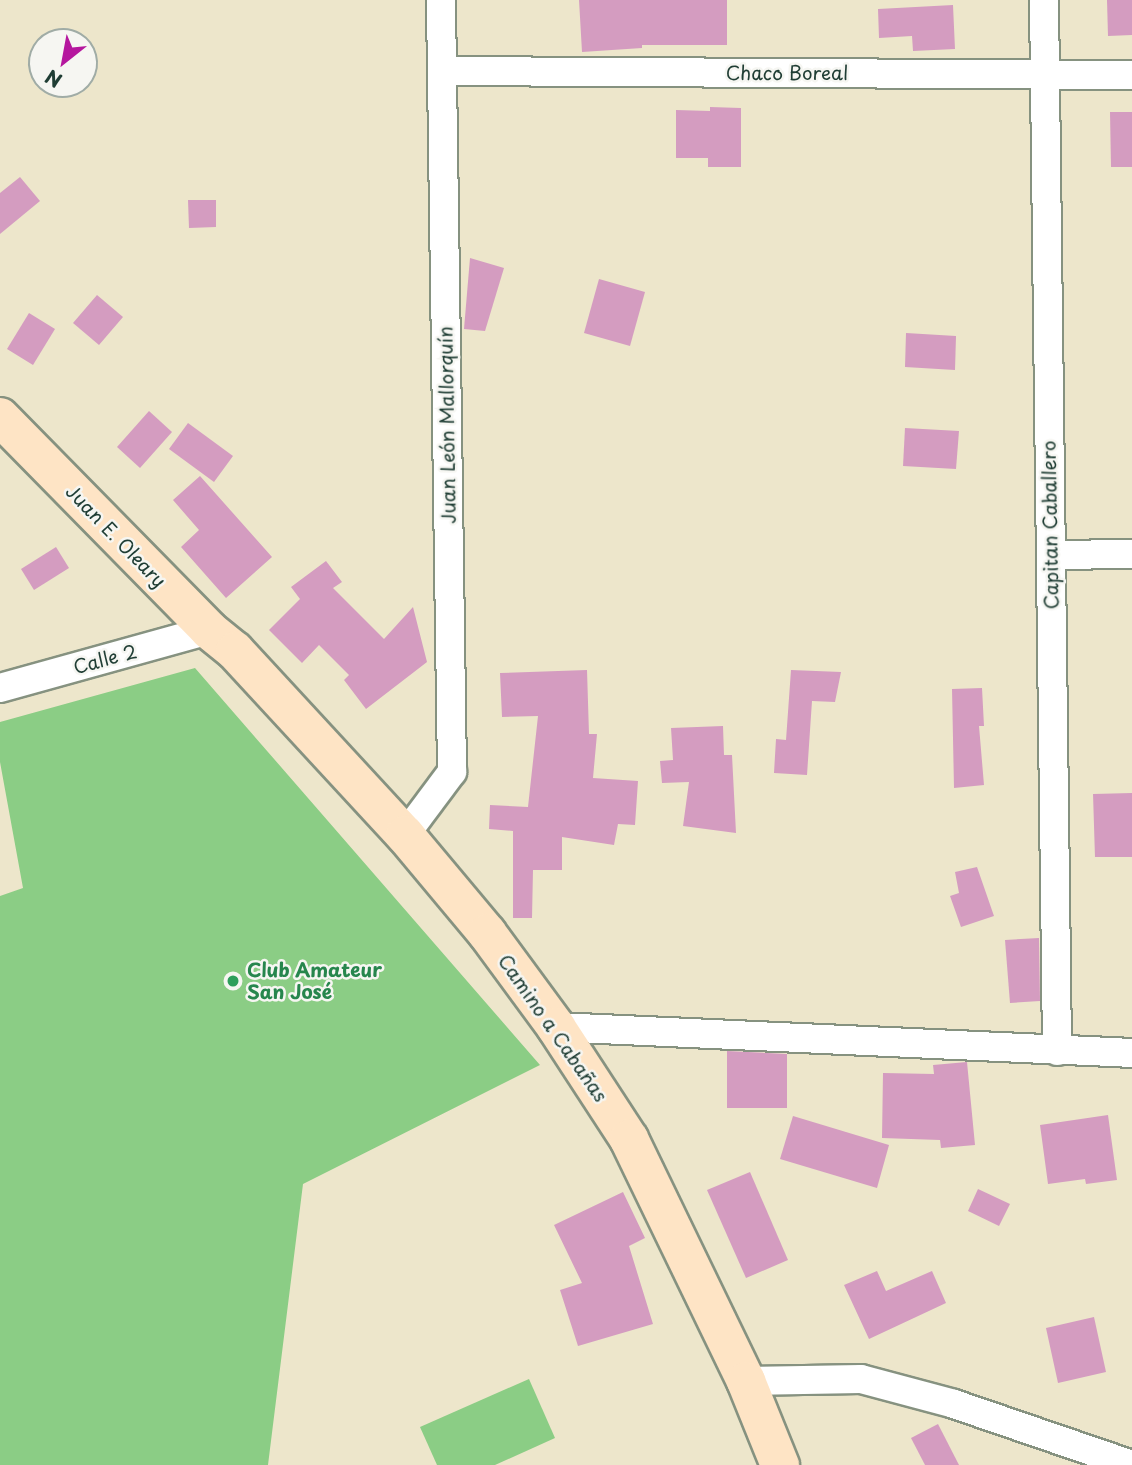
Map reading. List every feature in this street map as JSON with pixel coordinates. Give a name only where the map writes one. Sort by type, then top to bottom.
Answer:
[{"type":"street","name":"Juan León Mallorquín","points":[[405,835],[452,772],[441,0]]},
{"type":"street","name":"Capitan Caballero","points":[[1044,0],[1057,1051]]},
{"type":"street","name":"Chaco Boreal","points":[[442,71],[1132,75]]},
{"type":"street","name":"Juan E. Oleary","points":[[0,417],[222,641]]},
{"type":"street","points":[[1051,555],[1132,554]]},
{"type":"street","name":"Camino a Cabañas","points":[[222,641],[405,835],[487,933],[556,1027],[629,1139],[746,1381],[780,1465]]},
{"type":"street","name":"Calle 2","points":[[0,688],[222,641]]},
{"type":"street","points":[[556,1027],[1132,1053]]},
{"type":"street","points":[[746,1381],[861,1379],[954,1404],[1132,1465]]},
{"type":"green space","name":"Club Amateur San José","points":[[195,668],[540,1065],[303,1184],[268,1465],[0,1465],[0,896],[23,888],[0,762],[0,722]]},
{"type":"green space","points":[[529,1379],[555,1438],[495,1465],[437,1465],[420,1427]]},
{"type":"building","points":[[579,0],[727,0],[727,45],[642,45],[642,48],[582,52]]},
{"type":"building","points":[[1107,0],[1132,0],[1132,35],[1108,36]]},
{"type":"building","points":[[953,5],[955,49],[913,51],[912,36],[879,38],[878,9]]},
{"type":"building","points":[[710,107],[741,108],[741,167],[708,167],[708,158],[676,158],[676,110],[710,111]]},
{"type":"building","points":[[1110,112],[1132,112],[1132,167],[1111,167]]},
{"type":"building","points":[[20,177],[40,201],[0,234],[0,193]]},
{"type":"building","points":[[188,200],[216,200],[216,227],[189,228]]},
{"type":"building","points":[[470,258],[504,268],[485,331],[464,329]]},
{"type":"building","points":[[599,279],[645,292],[630,346],[584,333]]},
{"type":"building","points":[[97,295],[123,317],[99,345],[73,323]]},
{"type":"building","points":[[29,313],[55,329],[33,365],[7,349]]},
{"type":"building","points":[[906,333],[956,336],[955,370],[905,367]]},
{"type":"building","points":[[149,411],[172,432],[140,468],[117,447]]},
{"type":"building","points":[[188,423],[233,456],[214,482],[169,449]]},
{"type":"building","points":[[905,428],[959,431],[956,469],[903,466]]},
{"type":"building","points":[[200,476],[272,557],[226,598],[181,547],[199,530],[173,500]]},
{"type":"building","points":[[56,547],[69,568],[34,590],[21,569]]},
{"type":"building","points":[[326,561],[342,582],[333,588],[384,639],[413,607],[427,662],[366,709],[344,680],[349,675],[319,645],[302,663],[269,630],[300,599],[291,587]]},
{"type":"building","points":[[587,670],[589,734],[597,734],[593,778],[638,781],[635,825],[618,824],[614,845],[562,837],[562,870],[533,870],[532,918],[513,918],[513,831],[489,829],[490,805],[528,807],[538,716],[502,717],[500,673]]},
{"type":"building","points":[[791,670],[841,672],[835,702],[812,701],[807,775],[774,773],[776,739],[786,740]]},
{"type":"building","points":[[982,688],[984,726],[979,726],[984,785],[954,788],[952,689]]},
{"type":"building","points":[[723,726],[724,755],[732,755],[736,833],[683,826],[689,782],[662,783],[660,761],[673,760],[671,728]]},
{"type":"building","points":[[1132,793],[1132,857],[1095,857],[1093,794]]},
{"type":"building","points":[[977,867],[994,916],[961,927],[950,896],[959,893],[955,872]]},
{"type":"building","points":[[1039,938],[1040,1001],[1010,1003],[1005,940]]},
{"type":"building","points":[[727,1051],[787,1054],[787,1108],[727,1108]]},
{"type":"building","points":[[967,1062],[975,1145],[941,1148],[940,1140],[882,1138],[883,1073],[934,1074],[933,1065]]},
{"type":"building","points":[[1108,1115],[1117,1180],[1086,1184],[1085,1179],[1048,1184],[1040,1125]]},
{"type":"building","points":[[793,1116],[889,1145],[877,1188],[780,1159]]},
{"type":"building","points":[[750,1172],[788,1260],[746,1278],[707,1190]]},
{"type":"building","points":[[978,1189],[1010,1204],[999,1226],[968,1211]]},
{"type":"building","points":[[623,1192],[645,1238],[629,1246],[653,1324],[578,1346],[560,1290],[582,1283],[554,1225]]},
{"type":"building","points":[[877,1271],[886,1291],[932,1271],[946,1303],[869,1339],[844,1285]]},
{"type":"building","points":[[1094,1317],[1106,1372],[1058,1383],[1046,1328]]},
{"type":"building","points":[[938,1424],[959,1465],[925,1465],[911,1438]]},
{"type":"place","name":"Club Amateur San José","points":[[233,981]]}]
